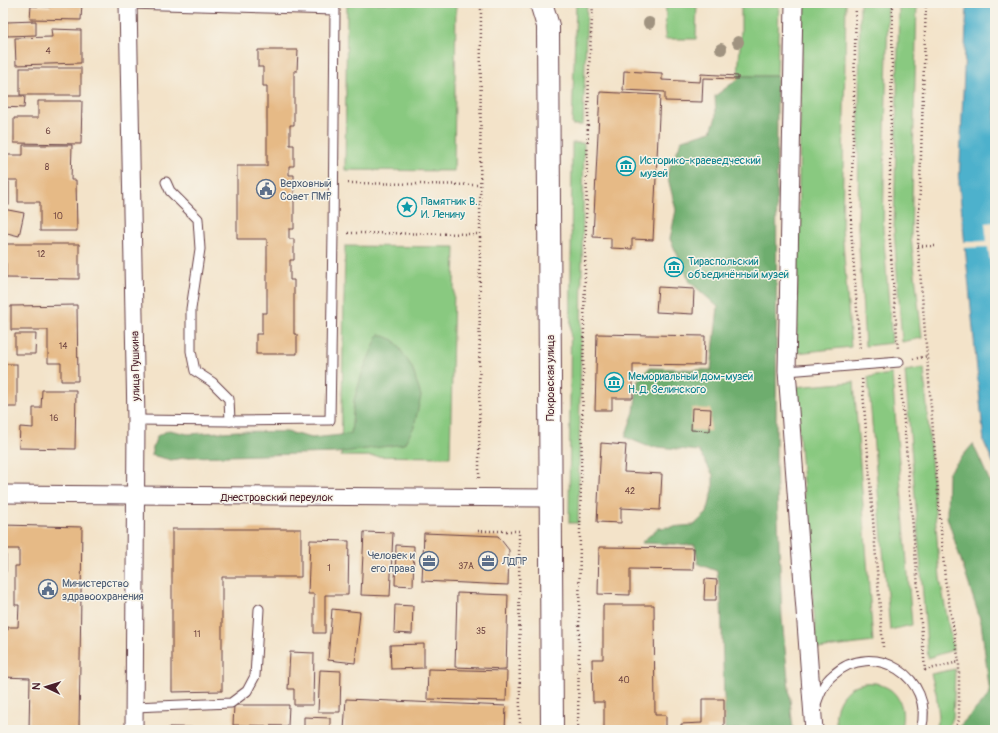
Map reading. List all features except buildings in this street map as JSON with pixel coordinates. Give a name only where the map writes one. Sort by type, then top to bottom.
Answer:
[{"type":"main road","name":"Покровская улица","points":[[541,3],[548,26],[552,730]]},
{"type":"main road","name":"Покровская улица","points":[[548,26],[558,3]]},
{"type":"street","points":[[794,3],[787,371],[814,730]]},
{"type":"street","name":"улица Пушкина","points":[[128,4],[136,420],[134,730]]},
{"type":"street","name":"Днестровский переулок","points":[[3,494],[551,498]]},
{"type":"lane","points":[[128,4],[335,10],[330,420],[136,420]]},
{"type":"lane","points":[[166,182],[170,191],[198,219],[200,249],[191,309],[191,351],[195,371],[212,382],[229,399],[230,421]]},
{"type":"lane","points":[[787,371],[899,362]]},
{"type":"lane","points":[[134,707],[231,703],[247,691],[255,676],[259,608]]},
{"type":"lane","points":[[812,712],[821,690],[833,675],[849,665],[867,660],[884,662],[903,672],[915,685],[920,694],[923,707],[923,723],[921,730]]},
{"type":"path","points":[[479,478],[481,3]]},
{"type":"path","points":[[578,730],[580,515],[589,76],[593,3]]},
{"type":"path","points":[[856,3],[851,228],[884,662]]},
{"type":"path","points":[[893,3],[889,228],[925,670],[915,685]]},
{"type":"path","points":[[926,3],[918,246],[945,579],[959,662],[959,720],[954,730]]},
{"type":"path","points":[[334,183],[480,185]]},
{"type":"path","points":[[333,233],[480,234]]},
{"type":"path","points":[[918,246],[938,246]]},
{"type":"path","points":[[478,531],[519,531],[520,730]]},
{"type":"path","points":[[925,670],[959,662]]},
{"type":"green space","points":[[347,3],[456,3],[454,171],[345,170]]},
{"type":"green space","points":[[576,3],[587,3],[583,125],[572,125]]},
{"type":"green space","points":[[666,3],[697,3],[696,39],[665,39]]},
{"type":"green space","points":[[741,3],[779,3],[777,76],[738,76]]},
{"type":"green space","points":[[802,3],[846,3],[842,228],[851,347],[796,353]]},
{"type":"green space","points":[[860,3],[888,3],[883,229],[892,343],[865,346],[858,229]]},
{"type":"green space","points":[[899,3],[917,3],[911,237],[922,338],[902,342],[894,230]]},
{"type":"green space","points":[[738,76],[777,76],[776,468],[782,618],[793,730],[725,730],[721,599],[717,571],[698,564],[695,545],[641,543],[658,528],[694,525],[707,513],[713,490],[713,475],[699,451],[647,446],[625,437],[634,412],[638,380],[649,368],[711,370],[718,307],[690,282],[670,239],[676,210],[667,174],[682,140],[711,131],[716,117],[715,96],[738,79]]},
{"type":"green space","points":[[572,143],[584,143],[578,523],[569,523]]},
{"type":"green space","points":[[345,246],[455,247],[450,457],[341,456]]},
{"type":"green space","points":[[379,334],[394,340],[412,367],[421,396],[414,427],[404,444],[336,453],[190,457],[171,460],[151,455],[157,436],[169,430],[188,434],[238,431],[287,432],[312,438],[351,434],[354,400],[364,368]]},
{"type":"green space","points":[[924,368],[940,578],[953,650],[928,658],[905,371]]},
{"type":"green space","points":[[892,374],[912,625],[890,630],[868,377]]},
{"type":"green space","points":[[854,382],[873,642],[817,649],[795,387]]},
{"type":"green space","points":[[973,444],[995,493],[995,730],[956,730],[990,694],[981,622],[947,517],[948,473]]},
{"type":"green space","points":[[955,669],[953,718],[947,730],[934,730],[939,717],[936,692],[931,674]]},
{"type":"green space","points":[[876,683],[891,690],[898,698],[903,714],[900,730],[838,730],[836,716],[842,696],[853,687],[860,684]]},
{"type":"water","points":[[967,3],[995,3],[995,467],[984,442],[959,184]]},
{"type":"pier","points":[[995,222],[995,267],[991,268],[988,247],[963,248],[962,242],[987,241],[985,223]]},
{"type":"place","name":"Историко-краеведческий музей","points":[[626,166]]},
{"type":"place","name":"Верховный Совет ПМР","points":[[266,189]]},
{"type":"place","name":"Памятник В. И. Ленину","points":[[407,207]]},
{"type":"place","name":"Тираспольский объединённый музей","points":[[674,267]]},
{"type":"place","name":"Мемориальный дом-музей Н. Д. Зелинского","points":[[614,382]]},
{"type":"place","name":"Человек и его права","points":[[429,561]]},
{"type":"place","name":"ЛДПР","points":[[488,561]]},
{"type":"place","name":"Министерство здравоохранения","points":[[48,589]]}]
